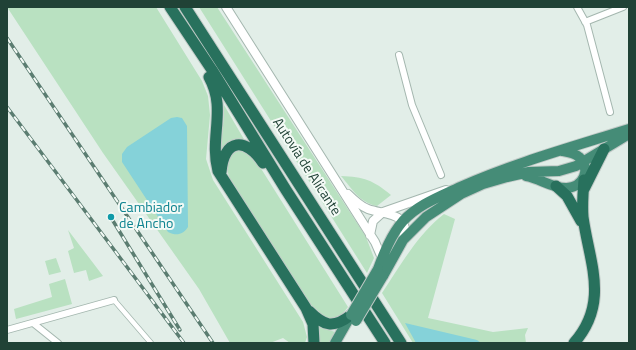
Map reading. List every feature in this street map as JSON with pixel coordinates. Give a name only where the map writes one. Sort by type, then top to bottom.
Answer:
[{"type":"highway","name":"Autovía de Alicante","points":[[170,7],[212,70],[286,190],[385,343]]},
{"type":"highway","name":"Autovía de Alicante","points":[[185,7],[401,343]]},
{"type":"highway","points":[[198,51],[216,92],[219,109],[214,155],[220,174],[306,308],[313,324],[314,343]]},
{"type":"highway","points":[[380,273],[382,258],[402,222],[424,203],[471,182],[629,129]]},
{"type":"highway","points":[[335,343],[353,318],[402,240],[426,217],[462,194],[483,184],[514,175],[567,169],[584,163],[629,134]]},
{"type":"highway","points":[[220,174],[222,160],[227,150],[232,146],[245,145],[251,148],[259,156],[275,180],[286,190]]},
{"type":"highway","points":[[583,191],[604,149]]},
{"type":"highway","points":[[560,151],[576,155],[584,163],[583,216],[594,271],[594,301],[589,318],[574,343]]},
{"type":"highway","points":[[560,151],[553,160],[551,171],[556,186],[572,203],[586,231]]},
{"type":"highway","points":[[514,175],[535,178],[563,188],[573,187],[584,180]]},
{"type":"highway","points":[[306,308],[316,319],[325,324],[334,325],[353,318]]},
{"type":"highway","points":[[342,343],[353,318]]},
{"type":"street","points":[[226,7],[342,188],[373,239],[382,258]]},
{"type":"street","points":[[577,7],[585,22],[610,112]]},
{"type":"street","points":[[585,22],[623,7]]},
{"type":"street","points":[[399,55],[412,105],[441,175]]},
{"type":"street","points":[[373,239],[373,221],[383,212],[471,182]]},
{"type":"street","points":[[342,188],[361,206],[395,216],[402,222],[404,232],[402,240],[394,246],[387,247],[373,239]]},
{"type":"street","points":[[7,330],[114,300],[151,343]]},
{"type":"street","points":[[33,323],[58,343]]},
{"type":"green space","points":[[7,7],[156,7],[202,81],[208,96],[210,115],[206,159],[213,180],[303,322],[307,337],[305,343],[290,343],[283,338],[270,343],[230,343],[199,289],[103,153]]},
{"type":"green space","points":[[199,7],[217,7],[366,237],[374,258],[367,273]]},
{"type":"green space","points":[[224,105],[245,141],[236,141],[227,144],[220,154],[224,116]]},
{"type":"green space","points":[[236,150],[247,151],[255,159],[348,307],[337,318],[333,319],[315,313],[229,177],[227,169],[229,155]]},
{"type":"green space","points":[[341,176],[356,177],[368,180],[391,195],[377,206],[365,202]]},
{"type":"green space","points":[[444,214],[455,219],[428,318],[493,332],[528,328],[525,335],[526,343],[413,343],[382,293],[418,241],[434,222]]},
{"type":"green space","points":[[68,230],[103,276],[89,281],[86,270],[74,273],[68,251],[74,248]]},
{"type":"green space","points":[[56,258],[61,272],[49,275],[45,261]]},
{"type":"green space","points":[[65,279],[72,304],[16,319],[14,309],[52,297],[49,284]]},
{"type":"green space","points":[[317,326],[335,332],[331,343],[319,343]]},
{"type":"water","points":[[171,118],[182,118],[187,126],[188,227],[182,233],[174,234],[168,232],[122,162],[122,154],[127,147]]},
{"type":"water","points":[[405,323],[477,340],[481,343],[416,343]]},
{"type":"railway","points":[[7,38],[213,343]]},
{"type":"railway","points":[[7,107],[184,343]]},
{"type":"railway","points":[[110,216],[180,330]]},
{"type":"place","name":"Cambiador de Ancho","points":[[111,217]]}]
